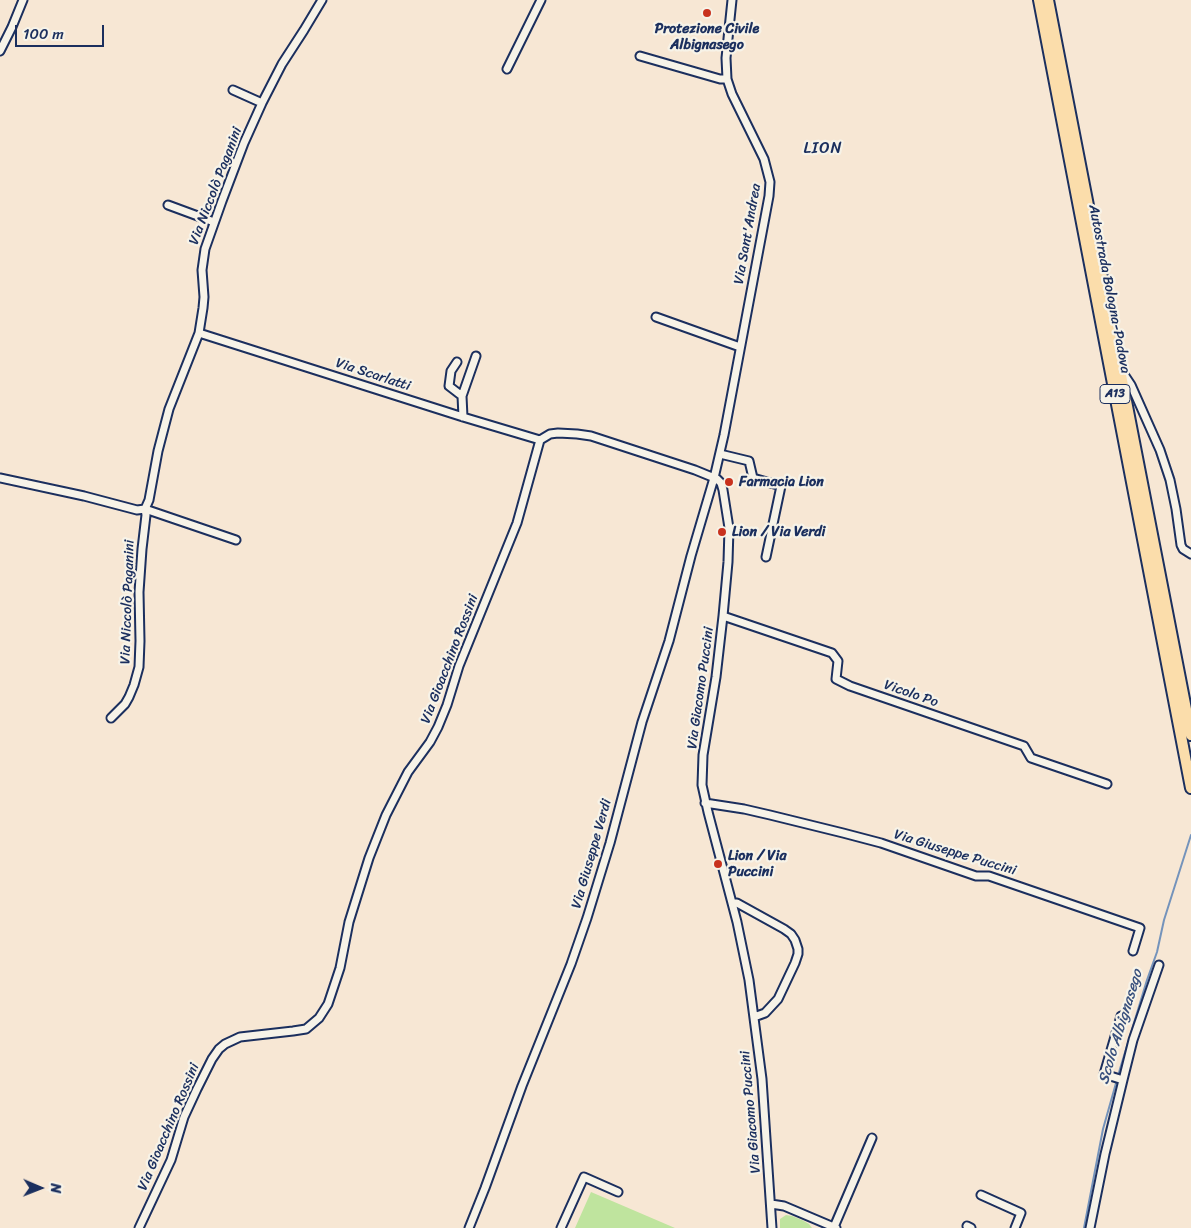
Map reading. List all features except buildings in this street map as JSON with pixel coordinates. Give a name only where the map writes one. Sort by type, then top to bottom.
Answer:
[{"type":"highway","name":"Autostrada Bologna-Padova","points":[[1039,0],[1191,788]]},
{"type":"highway","name":"Autostrada Bologna-Padova","points":[[1048,0],[1191,735]]},
{"type":"street","points":[[0,51],[23,0]]},
{"type":"street","name":"Via Niccolò Paganini","points":[[111,718],[125,704],[129,697],[139,667],[140,578],[146,516],[145,509],[149,500],[158,451],[169,409],[199,333],[204,303],[203,259],[205,249],[244,143],[262,103],[282,64],[322,0]]},
{"type":"street","points":[[507,70],[541,0]]},
{"type":"street","name":"Via Sant'Andrea","points":[[714,478],[731,402],[770,182],[764,159],[732,94],[727,79],[726,58],[732,0]]},
{"type":"street","points":[[640,56],[720,79],[727,79]]},
{"type":"street","points":[[233,90],[262,103]]},
{"type":"street","points":[[168,205],[214,222]]},
{"type":"street","points":[[656,317],[740,347]]},
{"type":"street","name":"Via Scarlatti","points":[[199,333],[540,440]]},
{"type":"street","points":[[463,417],[462,396],[476,356]]},
{"type":"street","points":[[457,362],[451,371],[450,386],[462,396]]},
{"type":"street","points":[[1120,368],[1131,385],[1160,450],[1170,480],[1181,545],[1183,549],[1191,554]]},
{"type":"street","points":[[540,440],[550,434],[591,436],[714,478]]},
{"type":"street","name":"Via Gioacchino Rossini","points":[[139,1228],[171,1160],[184,1117],[197,1088],[219,1049],[240,1037],[306,1029],[319,1018],[328,1004],[340,968],[349,922],[369,858],[386,815],[408,772],[438,728],[459,666],[517,523],[540,440]]},
{"type":"street","points":[[720,454],[749,461],[753,478],[781,486],[766,557]]},
{"type":"street","points":[[0,478],[84,496],[133,509],[145,509],[236,540]]},
{"type":"street","name":"Via Giacomo Puccini","points":[[714,478],[719,481],[723,490],[729,528],[729,547],[724,616],[703,755],[702,785],[732,903],[749,980],[762,1079],[772,1228]]},
{"type":"street","name":"Via Giuseppe Verdi","points":[[469,1228],[587,918],[610,843],[642,722],[668,641],[714,478]]},
{"type":"street","name":"Vicolo Po","points":[[724,616],[832,653],[838,661],[836,679],[850,686],[1024,746],[1031,758],[1107,784]]},
{"type":"street","name":"Via Giuseppe Puccini","points":[[706,803],[744,809],[881,843],[976,876],[989,876],[1140,928],[1133,951]]},
{"type":"street","points":[[732,903],[736,903],[791,934],[798,949],[795,963],[778,999],[766,1013],[754,1017]]},
{"type":"street","points":[[1090,1228],[1119,1079],[1158,966]]},
{"type":"street","points":[[1119,1079],[1104,1074],[1121,1016]]},
{"type":"street","points":[[771,1204],[784,1206],[835,1228],[872,1138]]},
{"type":"street","points":[[561,1228],[584,1177],[618,1192]]},
{"type":"street","points":[[981,1195],[1021,1213],[1015,1228]]},
{"type":"green space","points":[[591,1192],[675,1228],[575,1228]]},
{"type":"green space","points":[[786,1215],[802,1220],[812,1228],[780,1228],[780,1219]]},
{"type":"waterway","name":"Scolo Albignasego","points":[[1084,1228],[1103,1129],[1191,835]]},
{"type":"place","name":"Protezione Civile Albignasego","points":[[707,13]]},
{"type":"place","name":"Farmacia Lion","points":[[729,482]]},
{"type":"place","name":"Lion / Via Verdi","points":[[722,532]]},
{"type":"place","name":"Lion / Via Puccini","points":[[718,864]]},
{"type":"district","name":"LION","points":[[823,149]]}]
